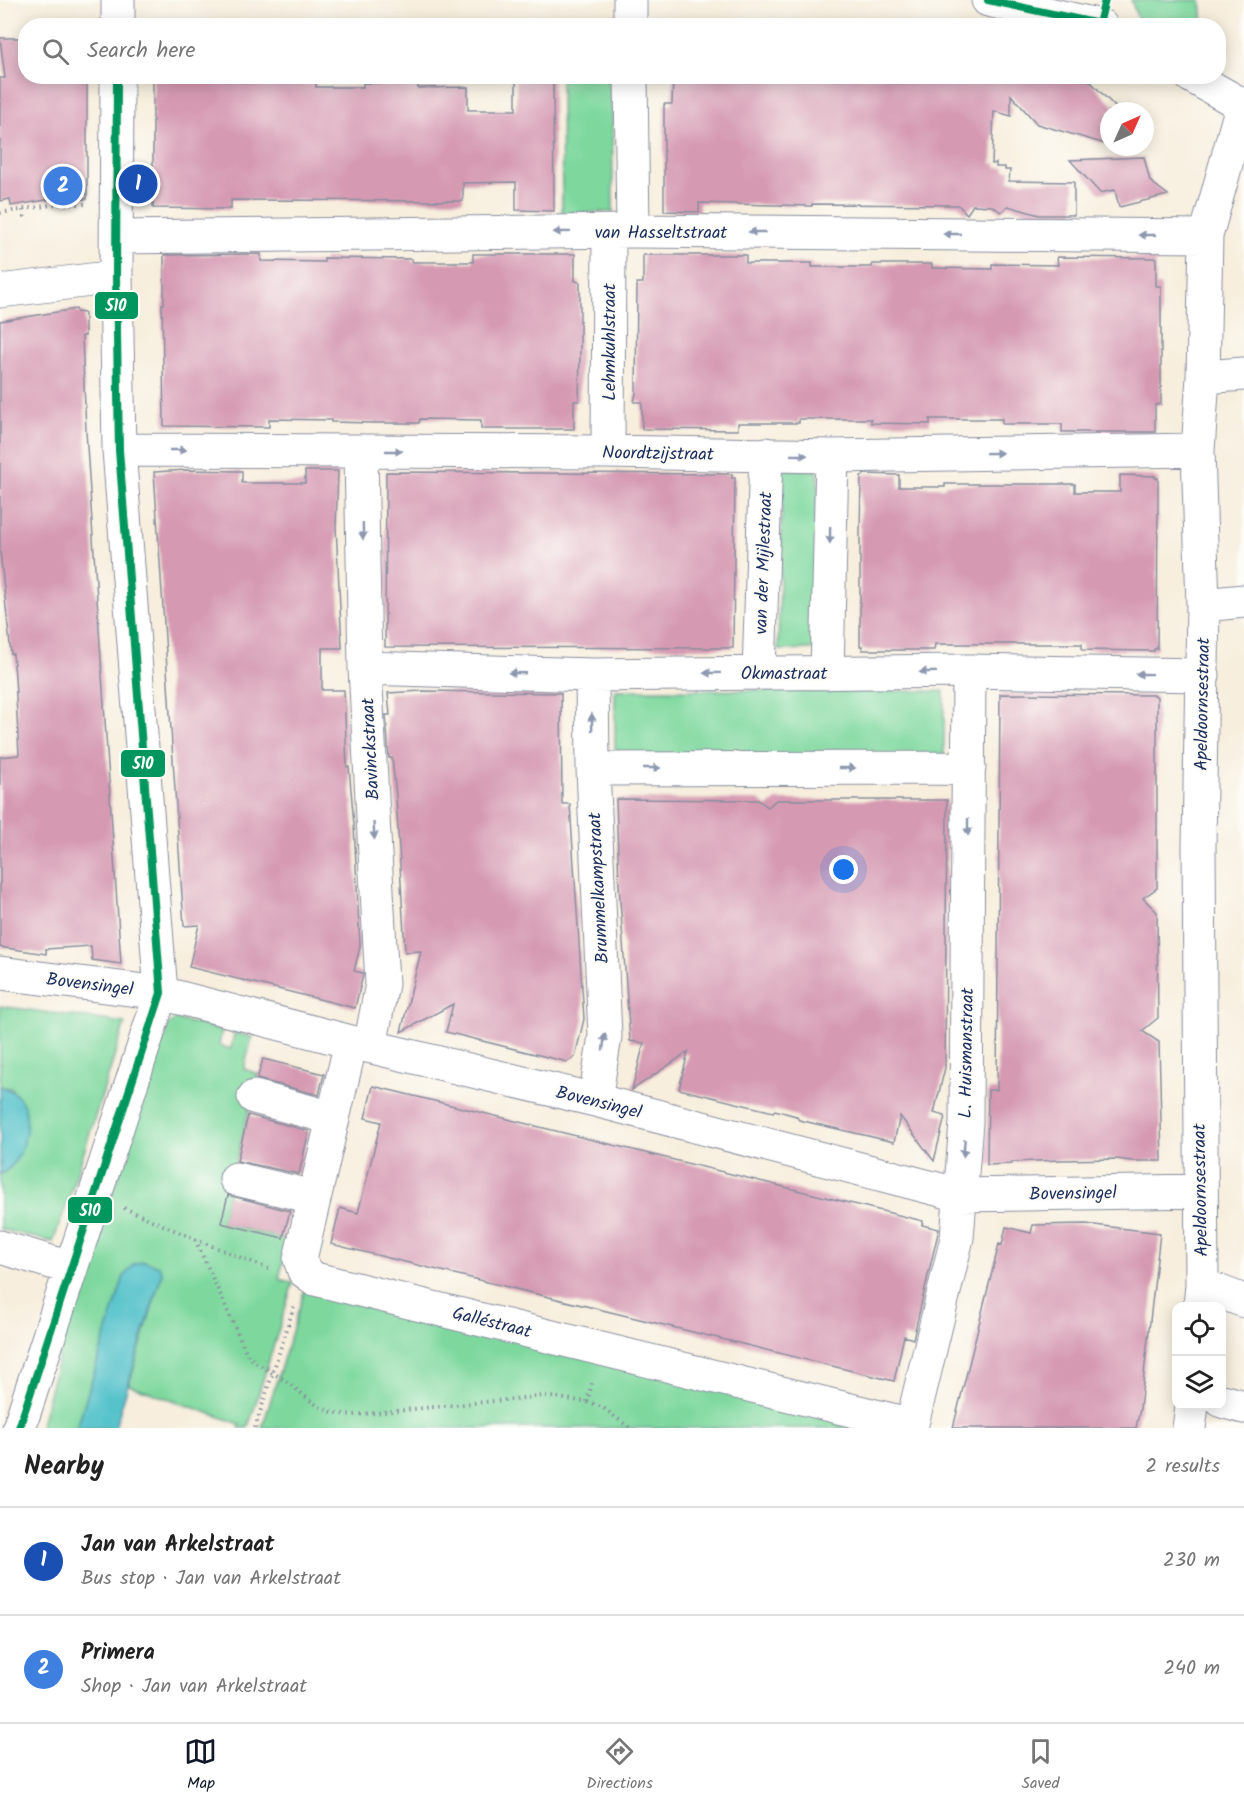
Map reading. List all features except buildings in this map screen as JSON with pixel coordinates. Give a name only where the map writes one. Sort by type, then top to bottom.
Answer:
[{"type":"street","points":[[118,0],[118,18]]},
{"type":"street","points":[[630,0],[630,18]]},
{"type":"street","points":[[988,0],[1102,17]]},
{"type":"street","points":[[19,1428],[161,993],[119,450],[116,277],[117,84]]},
{"type":"street","name":"Lehmkuhlstraat","points":[[608,452],[630,84]]},
{"type":"street","points":[[1205,84],[1243,106]]},
{"type":"street","name":"Apeldoornsestraat","points":[[1201,1295],[1198,846],[1203,605],[1198,450],[1203,377],[1206,236],[1243,106]]},
{"type":"street","name":"van Hasseltstraat","points":[[117,237],[621,231],[1206,236]]},
{"type":"street","points":[[0,291],[116,277]]},
{"type":"street","points":[[1203,377],[1244,374]]},
{"type":"street","name":"Noordtzijstraat","points":[[119,450],[608,452],[832,456],[1198,450]]},
{"type":"street","name":"Bavinckstraat","points":[[361,451],[366,668],[382,984],[361,1044]]},
{"type":"street","name":"van der Mijlestraat","points":[[759,673],[766,454]]},
{"type":"street","points":[[827,673],[832,456]]},
{"type":"street","points":[[1203,605],[1244,602]]},
{"type":"street","name":"Okmastraat","points":[[366,668],[591,675],[969,671],[1203,675]]},
{"type":"street","name":"L. Huismanstraat","points":[[911,1426],[957,1238],[966,1122],[969,671]]},
{"type":"street","name":"Brummelkampstraat","points":[[591,675],[605,1036],[595,1100]]},
{"type":"street","points":[[593,769],[969,768]]},
{"type":"street","name":"Bovensingel","points":[[0,973],[161,993],[595,1100],[960,1195],[1200,1191]]},
{"type":"street","points":[[304,1271],[300,1259],[333,1118],[361,1044]]},
{"type":"street","points":[[254,1097],[333,1118]]},
{"type":"street","points":[[236,1179],[314,1197]]},
{"type":"street","points":[[0,1247],[70,1268]]},
{"type":"street","name":"Galléstraat","points":[[304,1271],[315,1279],[911,1426]]},
{"type":"street","points":[[1201,1295],[1244,1301]]},
{"type":"street","points":[[1226,1387],[1244,1384]]},
{"type":"street","points":[[1226,1402],[1244,1407]]},
{"type":"street","points":[[1189,1428],[1191,1410]]},
{"type":"path","points":[[0,213],[57,204],[117,204]]},
{"type":"path","points":[[23,210],[25,220]]},
{"type":"path","points":[[119,1206],[282,1274],[304,1271],[274,1374],[255,1428]]},
{"type":"path","points":[[195,1239],[248,1356],[258,1365],[291,1385],[320,1409],[354,1415],[544,1396],[587,1402],[602,1407],[630,1428]]},
{"type":"green space","points":[[1131,0],[1201,0],[1202,18],[1137,17]]},
{"type":"green space","points":[[561,84],[612,84],[613,212],[562,213]]},
{"type":"green space","points":[[783,469],[818,470],[816,649],[778,650]]},
{"type":"green space","points":[[615,690],[944,691],[944,757],[615,756]]},
{"type":"green space","points":[[0,1006],[125,1023],[53,1242],[0,1229],[0,1173],[3,1173],[19,1155],[26,1112],[11,1088],[0,1087]]},
{"type":"green space","points":[[175,1019],[222,1030],[219,1045],[231,1049],[234,1033],[252,1037],[244,1069],[258,1074],[221,1223],[288,1240],[279,1279],[293,1283],[248,1428],[239,1428],[240,1424],[129,1385],[162,1273],[124,1276],[77,1428],[40,1428],[64,1337],[167,1026]]},
{"type":"green space","points":[[306,1286],[848,1419],[849,1428],[262,1428]]},
{"type":"water","points":[[0,1087],[13,1092],[21,1101],[26,1113],[27,1126],[20,1154],[3,1173],[0,1173]]},
{"type":"water","points":[[144,1261],[159,1266],[162,1273],[115,1428],[77,1428],[124,1276],[134,1264]]},
{"type":"transit line","name":"510","points":[[988,0],[1071,18]]},
{"type":"transit line","name":"510","points":[[1100,18],[1105,0]]},
{"type":"transit line","name":"510","points":[[19,1428],[161,993],[119,450],[116,277],[117,84]]},
{"type":"place","name":"Jan van Arkelstraat","points":[[138,184]]},
{"type":"place","name":"Primera","points":[[63,186]]}]
